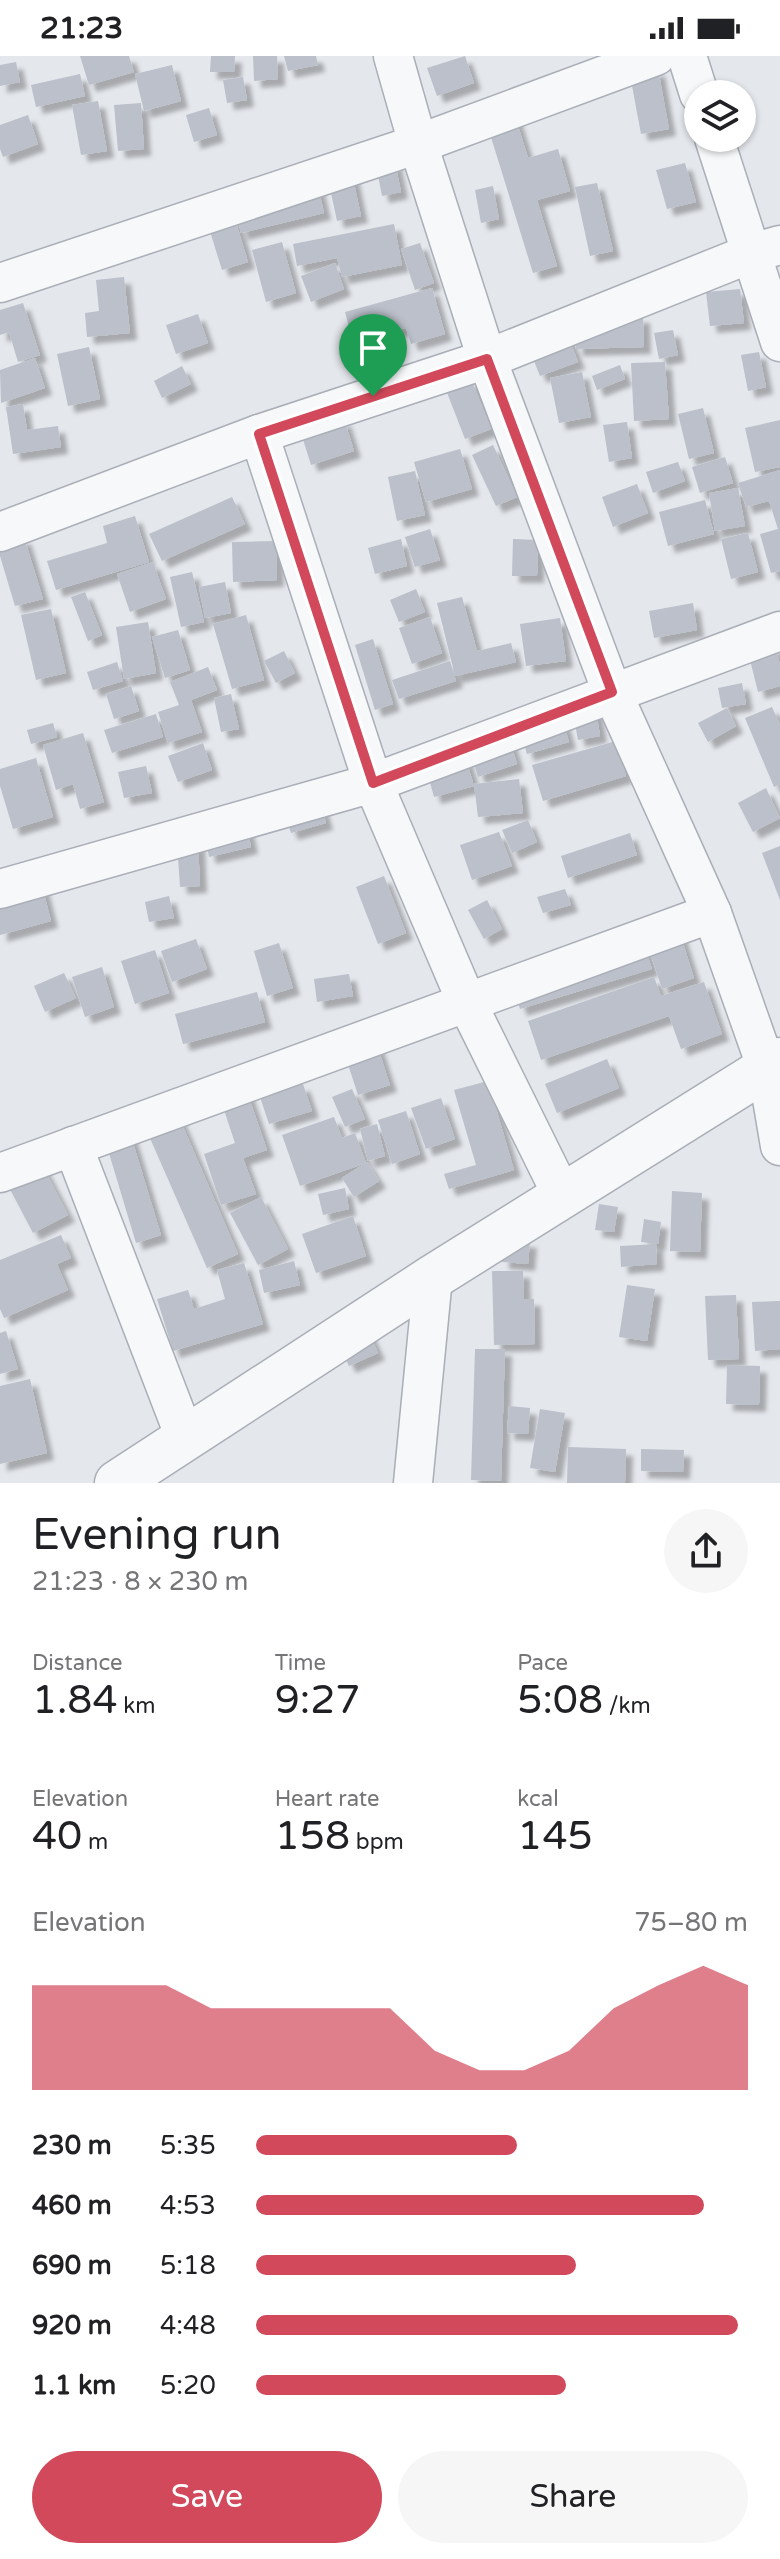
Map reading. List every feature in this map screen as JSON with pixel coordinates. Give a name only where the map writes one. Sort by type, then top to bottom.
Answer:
[{"type":"street","points":[[393,56],[487,359],[612,692],[712,913],[774,1065],[780,1146]]},
{"type":"street","points":[[0,283],[418,144],[656,56]]},
{"type":"street","points":[[687,56],[695,80]]},
{"type":"street","points":[[721,152],[766,249],[780,342]]},
{"type":"street","points":[[0,532],[259,434],[487,359],[766,249]]},
{"type":"street","points":[[259,434],[373,783],[467,1003],[563,1197]]},
{"type":"street","points":[[0,889],[373,783],[780,631]]},
{"type":"street","points":[[0,1173],[712,913]]},
{"type":"street","points":[[117,1483],[433,1277],[774,1065]]},
{"type":"street","points":[[73,1146],[186,1440]]},
{"type":"street","points":[[413,1483],[433,1277]]},
{"type":"building","points":[[80,56],[129,56],[134,72],[89,85]]},
{"type":"building","points":[[211,56],[235,56],[234,72],[210,72]]},
{"type":"building","points":[[253,56],[277,56],[278,79],[254,81]]},
{"type":"building","points":[[284,56],[316,56],[318,65],[288,71]]},
{"type":"building","points":[[465,56],[474,83],[437,96],[427,68]]},
{"type":"building","points":[[16,62],[20,82],[0,86],[0,65]]},
{"type":"building","points":[[172,65],[181,101],[144,111],[135,74]]},
{"type":"building","points":[[658,69],[669,129],[641,134],[630,75]]},
{"type":"building","points":[[80,74],[85,96],[36,107],[31,85]]},
{"type":"building","points":[[243,77],[247,100],[227,103],[223,80]]},
{"type":"building","points":[[98,101],[107,151],[81,155],[72,105]]},
{"type":"building","points":[[141,103],[144,149],[118,151],[114,105]]},
{"type":"building","points":[[209,108],[217,135],[194,142],[186,115]]},
{"type":"building","points":[[514,113],[528,158],[558,149],[570,191],[537,200],[557,266],[533,273],[486,121]]},
{"type":"building","points":[[28,115],[38,144],[3,157],[0,125]]},
{"type":"building","points":[[395,162],[401,192],[382,196],[376,165]]},
{"type":"building","points":[[685,163],[696,202],[667,209],[656,170]]},
{"type":"building","points":[[352,174],[361,216],[337,221],[328,179]]},
{"type":"building","points":[[317,183],[324,213],[241,233],[234,204]]},
{"type":"building","points":[[597,183],[613,251],[590,256],[575,187]]},
{"type":"building","points":[[493,186],[499,219],[481,223],[475,190]]},
{"type":"building","points":[[234,216],[248,262],[222,270],[208,225]]},
{"type":"building","points":[[394,224],[402,265],[342,277],[337,258],[297,266],[293,244]]},
{"type":"building","points":[[282,242],[296,293],[266,302],[252,250]]},
{"type":"building","points":[[420,243],[434,283],[415,290],[401,249]]},
{"type":"building","points":[[335,263],[344,289],[311,302],[301,276]]},
{"type":"building","points":[[124,277],[130,333],[87,337],[85,313],[99,311],[96,280]]},
{"type":"building","points":[[432,288],[445,334],[411,344],[406,328],[353,342],[345,312]]},
{"type":"building","points":[[740,289],[744,323],[710,326],[706,292]]},
{"type":"building","points":[[23,303],[40,355],[18,362],[9,332],[0,335],[0,310]]},
{"type":"building","points":[[198,314],[208,343],[176,354],[166,325]]},
{"type":"building","points":[[643,316],[644,347],[576,349],[575,318]]},
{"type":"building","points":[[673,330],[678,355],[659,359],[654,333]]},
{"type":"building","points":[[566,331],[578,362],[540,376],[528,346]]},
{"type":"building","points":[[89,347],[100,399],[68,406],[57,354]]},
{"type":"building","points":[[759,352],[766,387],[748,391],[741,355]]},
{"type":"building","points":[[35,358],[45,388],[1,403],[0,370]]},
{"type":"building","points":[[665,362],[669,419],[634,421],[631,363]]},
{"type":"building","points":[[620,365],[625,379],[597,390],[592,376]]},
{"type":"building","points":[[182,366],[191,384],[162,398],[154,381]]},
{"type":"building","points":[[582,372],[591,417],[559,423],[550,378]]},
{"type":"building","points":[[471,379],[491,429],[465,439],[446,390]]},
{"type":"building","points":[[23,404],[27,430],[58,426],[61,447],[13,454],[6,407]]},
{"type":"building","points":[[703,408],[714,453],[689,459],[678,414]]},
{"type":"building","points":[[344,419],[354,451],[311,465],[301,433]]},
{"type":"building","points":[[780,420],[780,467],[755,472],[745,428]]},
{"type":"building","points":[[627,422],[632,458],[609,462],[603,425]]},
{"type":"building","points":[[493,445],[517,497],[496,506],[472,455]]},
{"type":"building","points":[[460,449],[472,489],[426,502],[414,462]]},
{"type":"building","points":[[725,457],[733,483],[700,493],[692,467]]},
{"type":"building","points":[[678,462],[685,481],[653,493],[646,472]]},
{"type":"building","points":[[780,470],[780,571],[771,573],[760,534],[778,529],[769,501],[746,507],[738,483]]},
{"type":"building","points":[[415,471],[425,515],[397,521],[388,477]]},
{"type":"building","points":[[637,484],[648,513],[613,527],[602,497]]},
{"type":"building","points":[[738,488],[745,526],[715,531],[709,493]]},
{"type":"building","points":[[232,497],[245,524],[162,561],[149,534]]},
{"type":"building","points":[[705,500],[714,534],[668,546],[659,512]]},
{"type":"building","points":[[135,516],[149,562],[56,590],[47,561],[107,543],[103,526]]},
{"type":"building","points":[[430,529],[440,560],[415,567],[405,537]]},
{"type":"building","points":[[748,533],[758,572],[731,579],[721,539]]},
{"type":"building","points":[[24,537],[43,599],[15,606],[0,556],[0,544]]},
{"type":"building","points":[[401,539],[407,566],[375,574],[368,548]]},
{"type":"building","points":[[513,539],[538,540],[537,576],[512,576]]},
{"type":"building","points":[[276,541],[277,580],[233,582],[232,542]]},
{"type":"building","points":[[153,562],[166,599],[130,612],[117,574]]},
{"type":"building","points":[[192,572],[204,622],[181,627],[170,577]]},
{"type":"building","points":[[225,582],[231,613],[205,618],[199,587]]},
{"type":"building","points":[[416,589],[425,612],[399,622],[390,600]]},
{"type":"building","points":[[85,592],[102,635],[88,641],[71,597]]},
{"type":"building","points":[[462,597],[477,651],[511,643],[516,662],[455,676],[437,603]]},
{"type":"building","points":[[693,603],[697,630],[654,638],[649,611]]},
{"type":"building","points":[[51,609],[66,673],[36,680],[21,615]]},
{"type":"building","points":[[246,615],[264,680],[232,689],[213,624]]},
{"type":"building","points":[[430,617],[442,653],[412,664],[399,628]]},
{"type":"building","points":[[560,618],[566,661],[526,666],[520,624]]},
{"type":"building","points":[[148,622],[156,673],[124,679],[116,627]]},
{"type":"building","points":[[178,630],[190,670],[165,678],[152,637]]},
{"type":"building","points":[[373,639],[393,704],[375,710],[355,645]]},
{"type":"building","points":[[775,646],[780,665],[780,686],[758,692],[748,652]]},
{"type":"building","points":[[284,651],[295,673],[276,683],[264,661]]},
{"type":"building","points":[[450,661],[456,681],[399,699],[392,680]]},
{"type":"building","points":[[117,662],[123,681],[93,690],[87,672]]},
{"type":"building","points":[[208,667],[217,690],[191,700],[202,732],[168,743],[158,712],[179,705],[170,682]]},
{"type":"building","points":[[742,683],[746,704],[722,708],[718,688]]},
{"type":"building","points":[[131,686],[139,711],[114,719],[106,694]]},
{"type":"building","points":[[231,694],[239,729],[221,732],[214,698]]},
{"type":"building","points":[[595,705],[600,736],[578,740],[572,708]]},
{"type":"building","points":[[772,707],[780,725],[780,784],[774,787],[745,718]]},
{"type":"building","points":[[727,708],[736,726],[708,742],[698,723]]},
{"type":"building","points":[[156,714],[163,737],[112,753],[104,730]]},
{"type":"building","points":[[561,715],[569,742],[527,754],[519,727]]},
{"type":"building","points":[[53,723],[57,737],[31,744],[27,730]]},
{"type":"building","points":[[507,732],[517,764],[478,777],[468,744]]},
{"type":"building","points":[[83,733],[104,802],[80,809],[73,784],[56,790],[43,745]]},
{"type":"building","points":[[459,736],[474,786],[434,797],[420,746]]},
{"type":"building","points":[[616,741],[626,776],[543,801],[532,765]]},
{"type":"building","points":[[203,743],[212,770],[178,782],[168,756]]},
{"type":"building","points":[[36,758],[53,817],[13,829],[0,786],[0,769]]},
{"type":"building","points":[[146,766],[152,793],[124,798],[118,772]]},
{"type":"building","points":[[519,779],[523,813],[478,817],[474,784]]},
{"type":"building","points":[[766,788],[780,818],[753,832],[738,803]]},
{"type":"building","points":[[319,798],[326,823],[291,833],[283,809]]},
{"type":"building","points":[[528,820],[537,842],[512,853],[502,830]]},
{"type":"building","points":[[246,823],[251,847],[209,857],[204,832]]},
{"type":"building","points":[[499,832],[512,866],[472,880],[460,845]]},
{"type":"building","points":[[630,833],[637,855],[568,878],[561,856]]},
{"type":"building","points":[[198,842],[200,886],[180,887],[177,843]]},
{"type":"building","points":[[780,846],[780,900],[762,853]]},
{"type":"building","points":[[384,876],[406,933],[378,944],[356,887]]},
{"type":"building","points":[[40,878],[51,921],[0,935],[0,888]]},
{"type":"building","points":[[565,889],[571,905],[543,913],[537,897]]},
{"type":"building","points":[[169,896],[174,918],[149,922],[145,902]]},
{"type":"building","points":[[487,900],[502,929],[484,939],[468,910]]},
{"type":"building","points":[[676,921],[694,978],[662,989],[643,931]]},
{"type":"building","points":[[640,932],[652,969],[520,1009],[509,972]]},
{"type":"building","points":[[196,939],[207,969],[172,982],[161,951]]},
{"type":"building","points":[[279,943],[293,988],[267,996],[254,951]]},
{"type":"building","points":[[155,950],[169,993],[135,1004],[121,961]]},
{"type":"building","points":[[102,967],[114,1007],[85,1017],[72,977]]},
{"type":"building","points":[[64,973],[76,998],[45,1012],[34,986]]},
{"type":"building","points":[[349,974],[353,996],[317,1002],[314,979]]},
{"type":"building","points":[[654,977],[661,996],[704,982],[722,1034],[681,1049],[669,1016],[541,1060],[528,1021]]},
{"type":"building","points":[[257,992],[265,1022],[183,1044],[175,1014]]},
{"type":"building","points":[[375,1039],[390,1085],[358,1095],[343,1049]]},
{"type":"building","points":[[607,1059],[619,1088],[557,1113],[545,1084]]},
{"type":"building","points":[[488,1081],[514,1170],[449,1189],[444,1174],[476,1165],[454,1090]]},
{"type":"building","points":[[303,1084],[312,1111],[269,1124],[260,1097]]},
{"type":"building","points":[[246,1089],[267,1150],[243,1158],[256,1194],[221,1205],[204,1154],[235,1143],[220,1098]]},
{"type":"building","points":[[352,1089],[365,1119],[345,1127],[332,1097]]},
{"type":"building","points":[[441,1098],[455,1139],[426,1149],[411,1108]]},
{"type":"building","points":[[174,1106],[238,1254],[207,1268],[142,1120]]},
{"type":"building","points":[[406,1111],[420,1154],[392,1164],[378,1120]]},
{"type":"building","points":[[334,1117],[342,1138],[355,1133],[366,1163],[300,1186],[282,1135]]},
{"type":"building","points":[[377,1124],[385,1156],[368,1161],[360,1129]]},
{"type":"building","points":[[130,1133],[161,1235],[136,1243],[105,1140]]},
{"type":"building","points":[[37,1156],[68,1215],[33,1233],[2,1174]]},
{"type":"building","points":[[367,1162],[379,1181],[354,1197],[342,1178]]},
{"type":"building","points":[[345,1188],[349,1209],[323,1215],[318,1194]]},
{"type":"building","points":[[672,1191],[702,1193],[700,1252],[670,1251]]},
{"type":"building","points":[[261,1197],[288,1249],[258,1265],[230,1213]]},
{"type":"building","points":[[599,1204],[618,1207],[614,1232],[595,1230]]},
{"type":"building","points":[[353,1216],[366,1256],[316,1273],[302,1234]]},
{"type":"building","points":[[644,1219],[661,1222],[658,1244],[641,1242]]},
{"type":"building","points":[[61,1235],[71,1258],[57,1264],[68,1290],[4,1318],[0,1309],[0,1260]]},
{"type":"building","points":[[503,1239],[530,1241],[528,1264],[502,1262]]},
{"type":"building","points":[[656,1244],[657,1264],[621,1267],[620,1246]]},
{"type":"building","points":[[294,1261],[300,1285],[264,1293],[259,1270]]},
{"type":"building","points":[[244,1263],[263,1324],[173,1351],[157,1299],[188,1290],[194,1309],[225,1299],[217,1270]]},
{"type":"building","points":[[492,1271],[523,1271],[524,1299],[534,1299],[535,1344],[494,1345]]},
{"type":"building","points":[[627,1285],[655,1289],[647,1341],[619,1337]]},
{"type":"building","points":[[736,1295],[739,1359],[708,1360],[705,1296]]},
{"type":"building","points":[[780,1301],[780,1349],[755,1351],[752,1302]]},
{"type":"building","points":[[6,1331],[18,1369],[0,1374],[0,1333]]},
{"type":"building","points":[[368,1331],[378,1353],[349,1366],[339,1344]]},
{"type":"building","points":[[475,1349],[505,1349],[501,1481],[471,1480]]},
{"type":"building","points":[[727,1365],[760,1366],[759,1405],[726,1404]]},
{"type":"building","points":[[30,1379],[47,1453],[0,1464],[0,1386]]},
{"type":"building","points":[[509,1406],[530,1408],[528,1434],[507,1433]]},
{"type":"building","points":[[540,1409],[565,1413],[555,1472],[530,1468]]},
{"type":"building","points":[[568,1447],[626,1449],[625,1483],[567,1483]]},
{"type":"building","points":[[641,1449],[684,1450],[683,1472],[641,1471]]},
{"type":"route","points":[[487,359],[612,692],[373,783],[259,434],[373,396],[487,359]]}]
